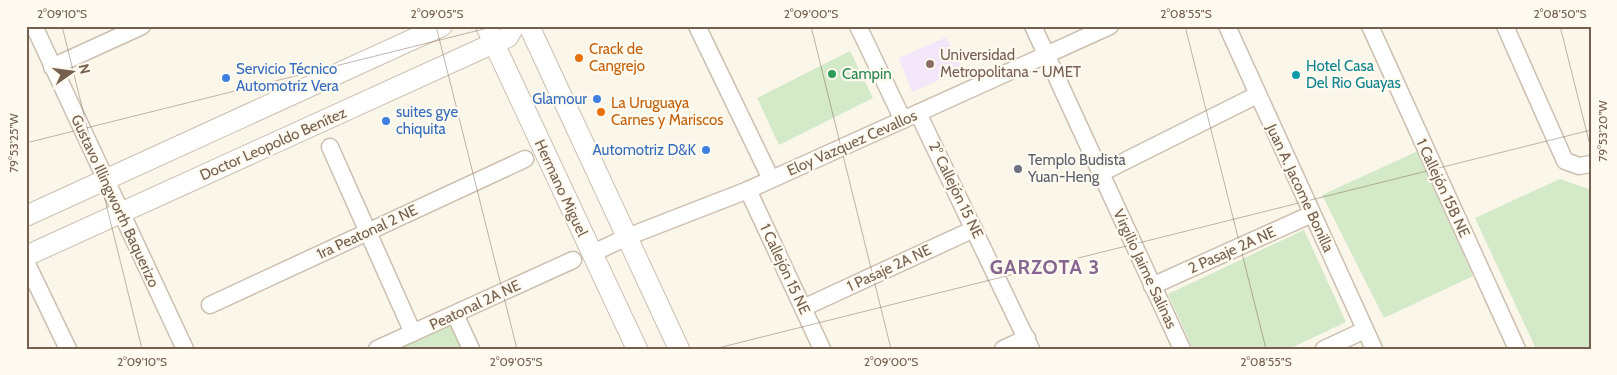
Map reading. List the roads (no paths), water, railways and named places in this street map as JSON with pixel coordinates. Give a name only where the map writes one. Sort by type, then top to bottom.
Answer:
[{"type":"street","name":"Gustavo Illingworth Baquerizo","points":[[34,26],[185,349]]},
{"type":"street","points":[[52,67],[142,26]]},
{"type":"street","points":[[26,216],[442,26]]},
{"type":"street","name":"Doctor Leopoldo Benítez","points":[[26,256],[121,213],[490,35],[508,36],[514,26]]},
{"type":"street","points":[[529,26],[679,349]]},
{"type":"street","points":[[697,26],[771,179]]},
{"type":"street","points":[[858,26],[903,120]]},
{"type":"street","name":"Virgilio Jaime Salinas","points":[[1033,26],[1182,349]]},
{"type":"street","name":"Eloy Vazquez Cevallos","points":[[582,257],[748,190],[1110,26]]},
{"type":"street","name":"Juan A. Jacome Bonilla","points":[[1227,26],[1374,349]]},
{"type":"street","name":"1 Callejón 15B NE","points":[[1370,26],[1517,349]]},
{"type":"street","points":[[1505,26],[1565,161],[1579,166],[1591,164]]},
{"type":"street","name":"Hermano Miguel","points":[[490,35],[582,257],[637,349]]},
{"type":"street","points":[[1101,173],[1258,95]]},
{"type":"street","name":"2° Callejón 15 NE","points":[[918,113],[1029,344]]},
{"type":"street","points":[[330,147],[414,333]]},
{"type":"street","name":"1ra Peatonal 2 NE","points":[[210,305],[525,159]]},
{"type":"street","name":"1 Callejón 15 NE","points":[[748,190],[822,349]]},
{"type":"street","name":"2 Pasaje 2A NE","points":[[1152,286],[1312,214]]},
{"type":"street","name":"1 Pasaje 2A NE","points":[[803,308],[974,229]]},
{"type":"street","name":"Peatonal 2A NE","points":[[377,349],[582,257]]},
{"type":"street","points":[[26,262],[68,349]]},
{"type":"street","points":[[455,314],[472,349]]},
{"type":"street","points":[[1324,349],[1365,330]]},
{"type":"street","points":[[1003,349],[1029,344]]},
{"type":"place","name":"Crack de Cangrejo","points":[[579,58]]},
{"type":"place","name":"Universidad Metropolitana - UMET","points":[[930,64]]},
{"type":"place","name":"Campin","points":[[832,74]]},
{"type":"place","name":"Hotel Casa Del Rio Guayas","points":[[1296,75]]},
{"type":"place","name":"Servicio Técnico Automotriz Vera","points":[[226,78]]},
{"type":"place","name":"Glamour","points":[[597,99]]},
{"type":"place","name":"La Uruguaya Carnes y Mariscos","points":[[601,112]]},
{"type":"place","name":"suites gye chiquita","points":[[386,121]]},
{"type":"place","name":"Automotriz D&K","points":[[706,150]]},
{"type":"place","name":"Templo Budista Yuan-Heng","points":[[1018,169]]},
{"type":"district","name":"GARZOTA 3","points":[[1045,267]]}]
